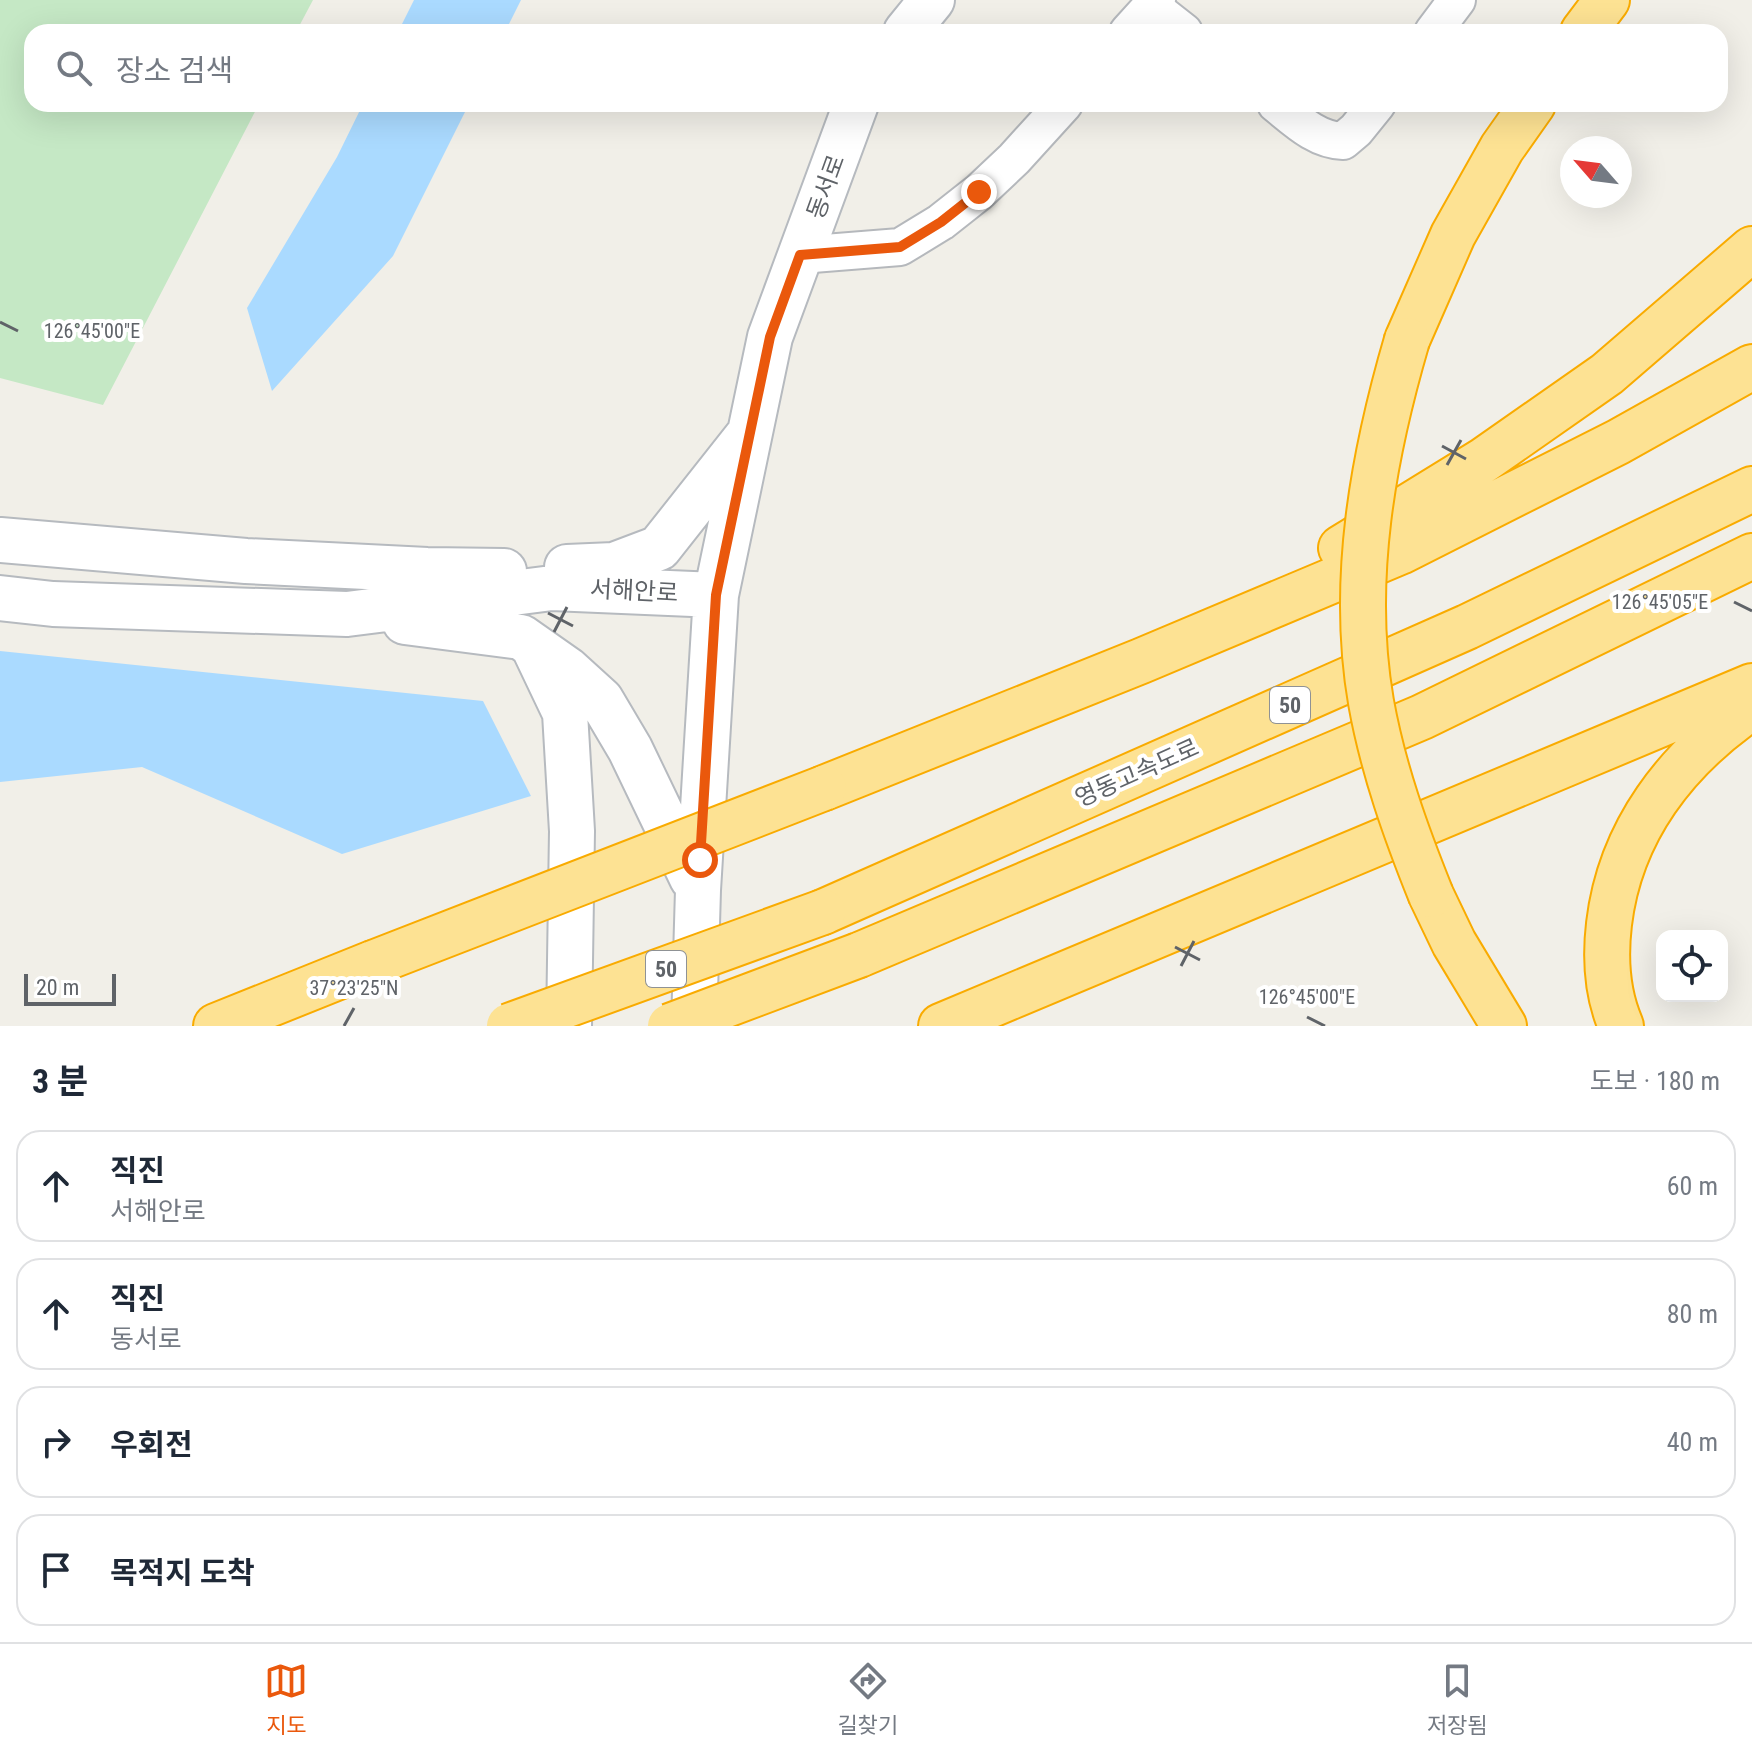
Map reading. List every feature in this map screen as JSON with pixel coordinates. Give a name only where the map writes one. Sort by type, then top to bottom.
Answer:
[{"type":"highway","points":[[1589,24],[1607,0]]},
{"type":"highway","points":[[1504,1026],[1454,943],[1431,895],[1397,804],[1371,702],[1363,619],[1368,517],[1376,460],[1407,340],[1453,235],[1502,148],[1527,112]]},
{"type":"highway","points":[[1141,661],[1323,560],[1484,460],[1607,374],[1752,249]]},
{"type":"highway","points":[[216,1026],[824,788],[1141,661],[1400,552],[1618,442],[1752,367]]},
{"type":"highway","name":"영동고속도로","points":[[509,1026],[823,912],[1467,627],[1752,489]]},
{"type":"highway","name":"50","points":[[670,1026],[859,955],[1422,717],[1752,556]]},
{"type":"highway","points":[[941,1026],[1752,686]]},
{"type":"highway","points":[[1621,1026],[1608,983],[1606,943],[1611,903],[1623,860],[1641,821],[1664,787],[1693,754],[1752,707]]},
{"type":"main road","points":[[912,24],[932,0]]},
{"type":"main road","name":"동서로","points":[[716,595],[770,337],[853,112]]},
{"type":"main road","points":[[501,570],[614,565],[659,548],[751,431]]},
{"type":"main road","name":"서해안로","points":[[0,540],[246,561],[427,570],[501,570],[552,588]]},
{"type":"main road","name":"서해안로","points":[[0,598],[53,604],[347,614],[552,588],[716,595]]},
{"type":"main road","points":[[694,1026],[698,890],[716,595]]},
{"type":"main road","points":[[347,614],[521,637],[568,670],[601,700],[630,749],[698,890]]},
{"type":"main road","points":[[532,645],[565,713],[572,831],[569,1026]]},
{"type":"street","points":[[1439,24],[1457,0]]},
{"type":"street","points":[[1145,13],[1168,24]]},
{"type":"street","points":[[800,255],[900,247],[941,222],[979,192],[1057,112]]},
{"type":"street","points":[[1286,112],[1308,130],[1330,140],[1343,141],[1371,112]]},
{"type":"green space","points":[[0,0],[313,0],[300,24],[24,24],[24,112],[255,112],[103,405],[0,378]]},
{"type":"water","points":[[414,0],[521,0],[509,24],[402,24]]},
{"type":"water","points":[[359,112],[465,112],[393,256],[272,391],[247,308],[337,157]]},
{"type":"water","points":[[0,651],[483,701],[531,796],[342,854],[142,767],[0,782]]},
{"type":"route","points":[[700,860],[716,595],[770,337],[800,255],[900,247],[941,222],[979,192]]}]
